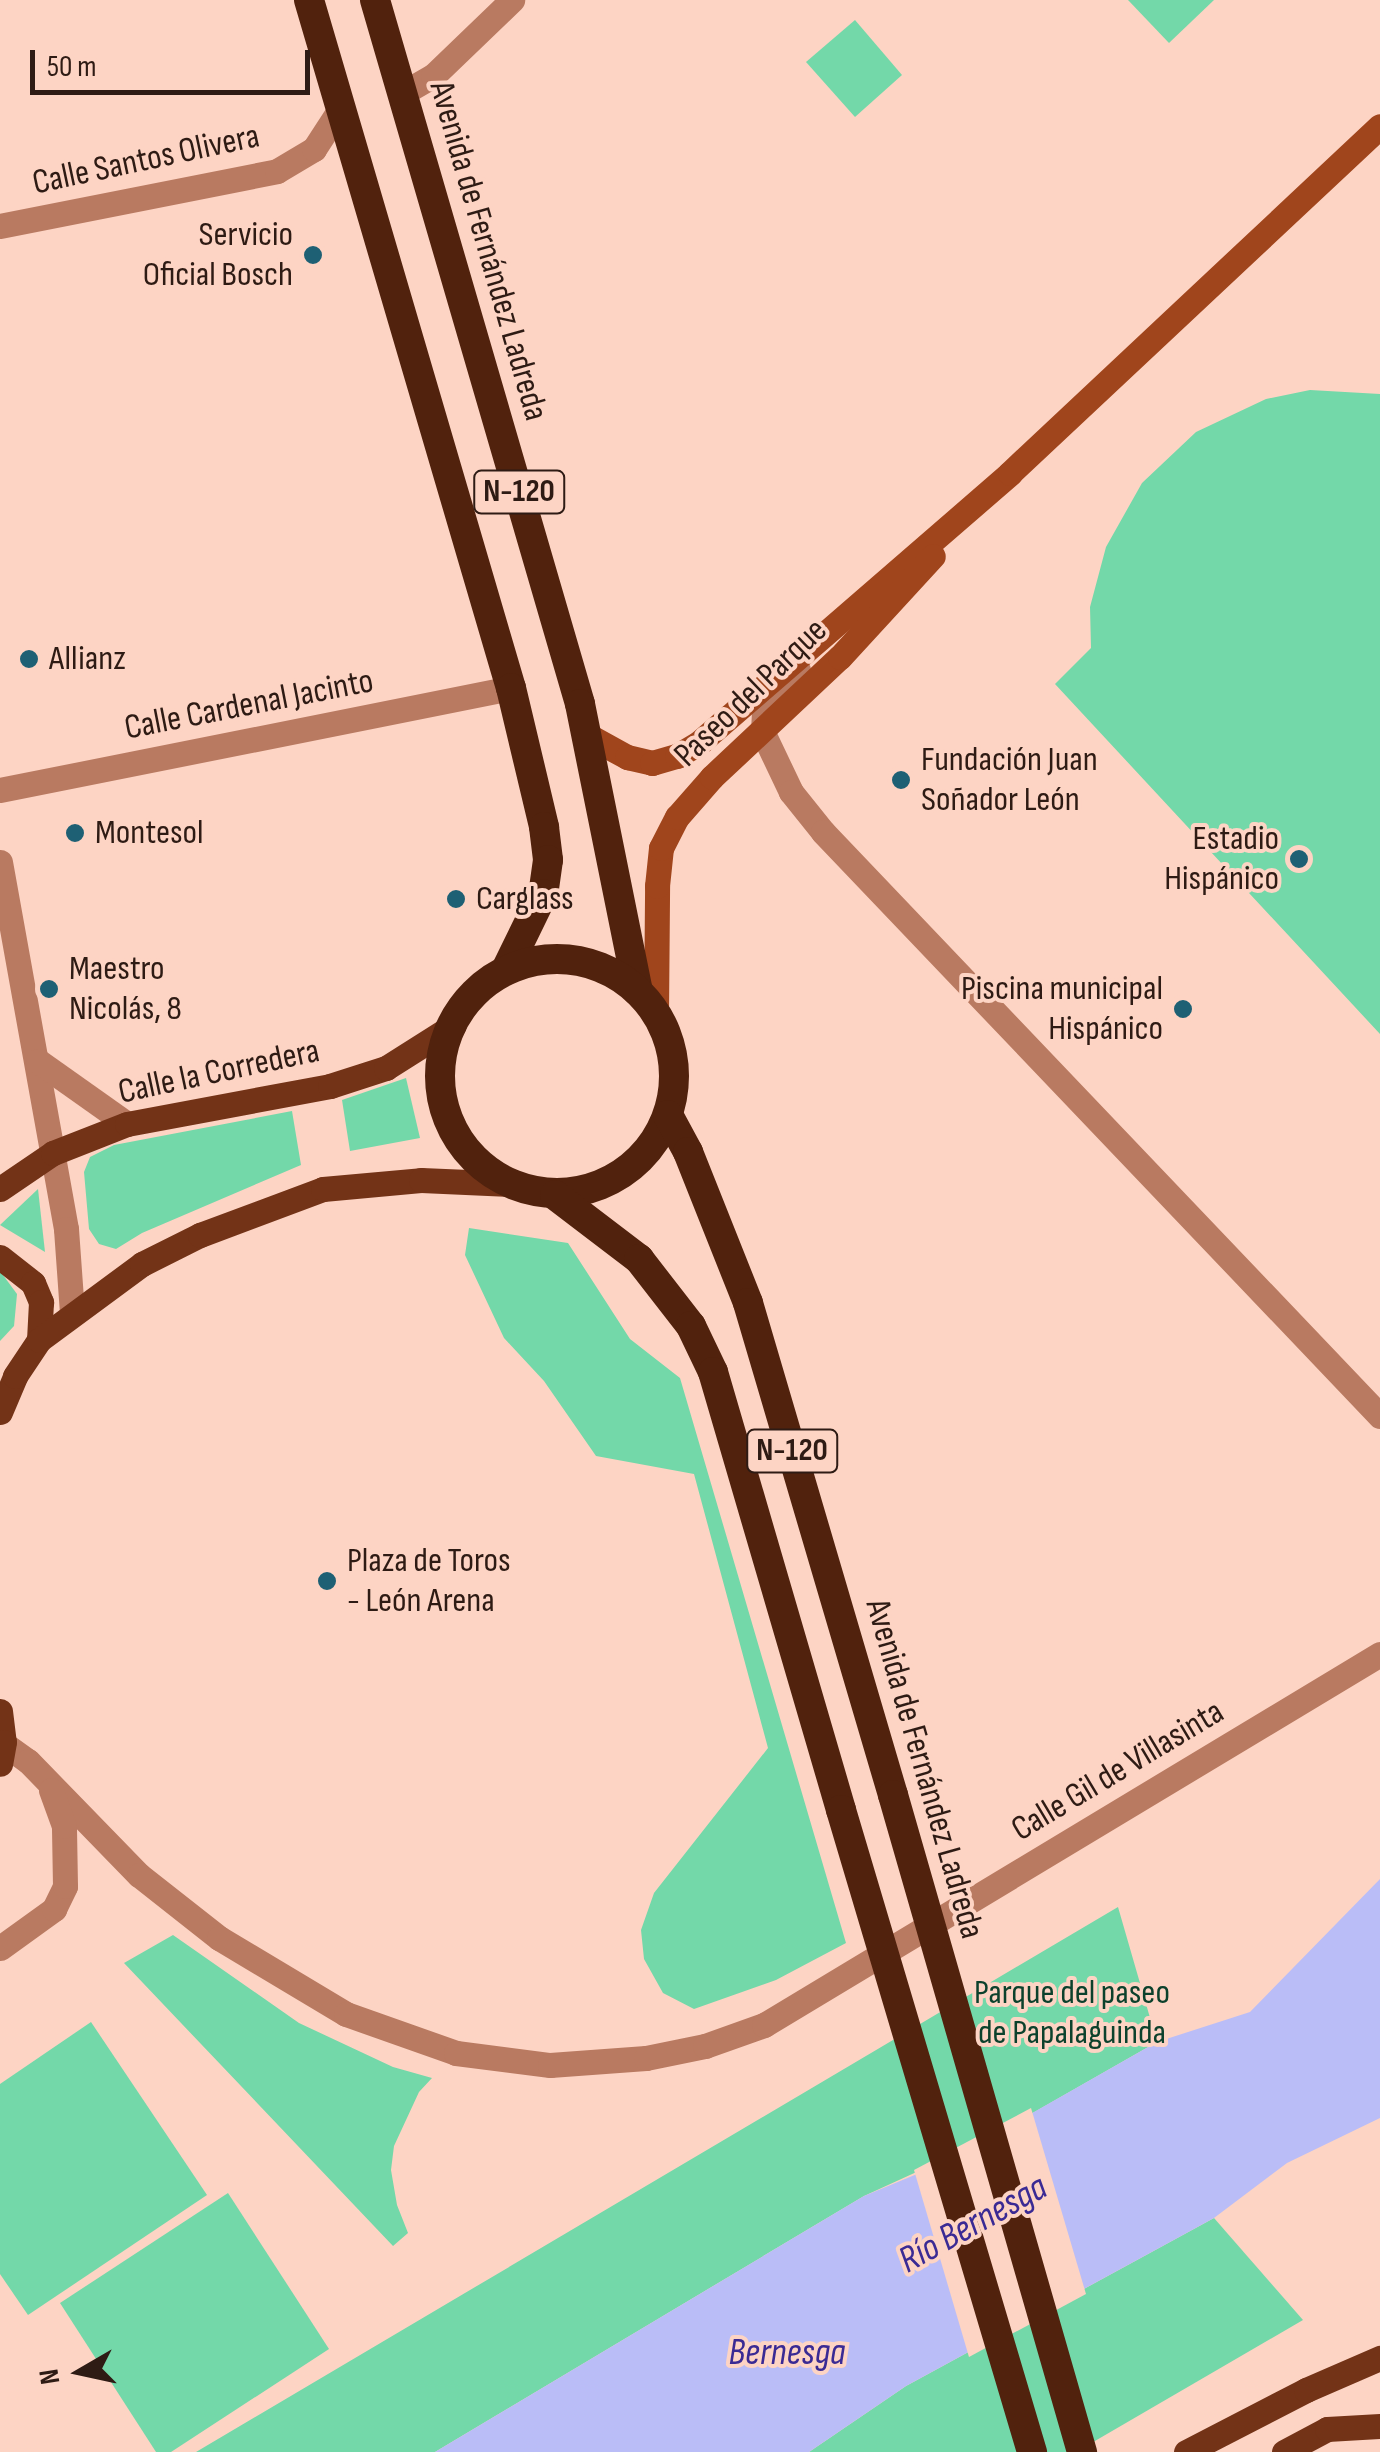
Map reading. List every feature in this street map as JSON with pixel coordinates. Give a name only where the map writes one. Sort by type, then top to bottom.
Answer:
[{"type":"highway","name":"N-120","points":[[309,0],[511,688],[548,860],[544,894],[506,970]]},
{"type":"highway","name":"Avenida de Fernández Ladreda","points":[[375,0],[587,735],[648,1002]]},
{"type":"highway","name":"N-120","points":[[547,960],[579,961],[610,971],[648,1002],[670,1044],[676,1080],[668,1115],[651,1146],[626,1170],[594,1187],[555,1195],[532,1193],[466,1150],[447,1116],[440,1063],[454,1024],[476,991],[506,970],[547,960]]},
{"type":"highway","name":"Avenida de Fernández Ladreda","points":[[668,1115],[688,1152],[748,1303],[1082,2452]]},
{"type":"highway","name":"N-120","points":[[555,1195],[639,1259],[691,1326],[713,1372],[1032,2452]]},
{"type":"main road","name":"Calle la Corredera","points":[[0,1189],[53,1153],[127,1124],[330,1086],[386,1068],[454,1024]]},
{"type":"main road","points":[[0,1412],[7,1380],[39,1340],[157,1256],[323,1188],[421,1180],[513,1184]]},
{"type":"main road","points":[[0,1256],[33,1283],[41,1302],[39,1340]]},
{"type":"main road","points":[[0,1711],[2,1749]]},
{"type":"main road","points":[[1186,2452],[1306,2390],[1380,2358]]},
{"type":"main road","points":[[1284,2452],[1326,2428],[1380,2426]]},
{"type":"street","points":[[403,93],[433,76],[512,0]]},
{"type":"street","name":"Calle Santos Olivera","points":[[0,226],[277,171],[314,149],[340,110]]},
{"type":"street","name":"Paseo del Parque","points":[[587,735],[628,757],[652,763],[677,756],[700,742],[1010,473],[1380,126]]},
{"type":"street","name":"Paseo del Parque","points":[[648,1002],[662,848],[678,817],[712,777],[840,657],[1010,473]]},
{"type":"street","points":[[911,557],[893,582],[778,688],[764,712],[763,733],[772,760],[822,832],[1380,1416]]},
{"type":"street","name":"Calle Cardenal Jacinto","points":[[0,790],[511,688]]},
{"type":"street","points":[[0,862],[53,1153],[72,1314]]},
{"type":"street","points":[[40,1074],[127,1124]]},
{"type":"street","name":"Calle Gil de Villasinta","points":[[2,1749],[47,1780],[139,1875],[220,1938],[346,2014],[456,2054],[550,2065],[646,2058],[705,2046],[764,2025],[1380,1654]]},
{"type":"street","points":[[0,1948],[54,1909],[65,1886],[64,1826],[47,1780]]},
{"type":"green space","points":[[1128,0],[1214,0],[1169,43]]},
{"type":"green space","points":[[855,20],[902,75],[855,117],[806,62]]},
{"type":"green space","name":"Estadio Hispánico","points":[[1310,390],[1380,394],[1380,1034],[1055,684],[1091,648],[1090,607],[1106,547],[1142,483],[1196,432],[1266,399]]},
{"type":"green space","points":[[406,1078],[420,1138],[350,1151],[342,1100]]},
{"type":"green space","points":[[292,1111],[301,1165],[142,1233],[116,1249],[99,1244],[89,1229],[84,1172],[90,1157],[114,1145]]},
{"type":"green space","points":[[38,1189],[45,1252],[0,1225]]},
{"type":"green space","points":[[469,1228],[568,1243],[630,1339],[680,1378],[846,1943],[776,1980],[694,2009],[663,1993],[644,1959],[641,1930],[654,1893],[768,1748],[694,1474],[596,1456],[544,1381],[504,1338],[465,1255]]},
{"type":"green space","points":[[0,1271],[17,1294],[14,1326],[0,1341]]},
{"type":"green space","name":"Parque del paseo de Papalaguinda","points":[[1118,1907],[1157,2042],[980,2143],[864,2196],[435,2452],[196,2452]]},
{"type":"green space","points":[[173,1935],[299,2023],[393,2067],[432,2078],[419,2092],[394,2146],[391,2170],[397,2205],[408,2233],[393,2246],[124,1963]]},
{"type":"green space","points":[[91,2022],[207,2195],[28,2315],[0,2274],[0,2084]]},
{"type":"green space","points":[[228,2193],[329,2349],[171,2452],[156,2452],[60,2303]]},
{"type":"green space","points":[[1214,2218],[1303,2320],[1076,2452],[809,2452],[906,2386]]},
{"type":"water","name":"Bernesga","points":[[1380,1879],[1380,2118],[1287,2163],[1214,2218],[906,2386],[809,2452],[435,2452],[864,2196],[946,2162],[1157,2042],[1250,2012]]},
{"type":"pier","points":[[1031,2108],[1086,2294],[969,2357],[914,2170]]},
{"type":"place","name":"Servicio Oficial Bosch","points":[[313,255]]},
{"type":"place","name":"Allianz","points":[[29,659]]},
{"type":"place","name":"Fundación Juan Soñador León","points":[[901,780]]},
{"type":"place","name":"Montesol","points":[[75,833]]},
{"type":"place","name":"Estadio Hispánico","points":[[1299,859]]},
{"type":"place","name":"Carglass","points":[[456,899]]},
{"type":"place","name":"Maestro Nicolás, 8","points":[[49,989]]},
{"type":"place","name":"Piscina municipal Hispánico","points":[[1183,1009]]},
{"type":"place","name":"Plaza de Toros - León Arena","points":[[327,1581]]},
{"type":"water label","name":"Río Bernesga","points":[[973,2224]]}]
